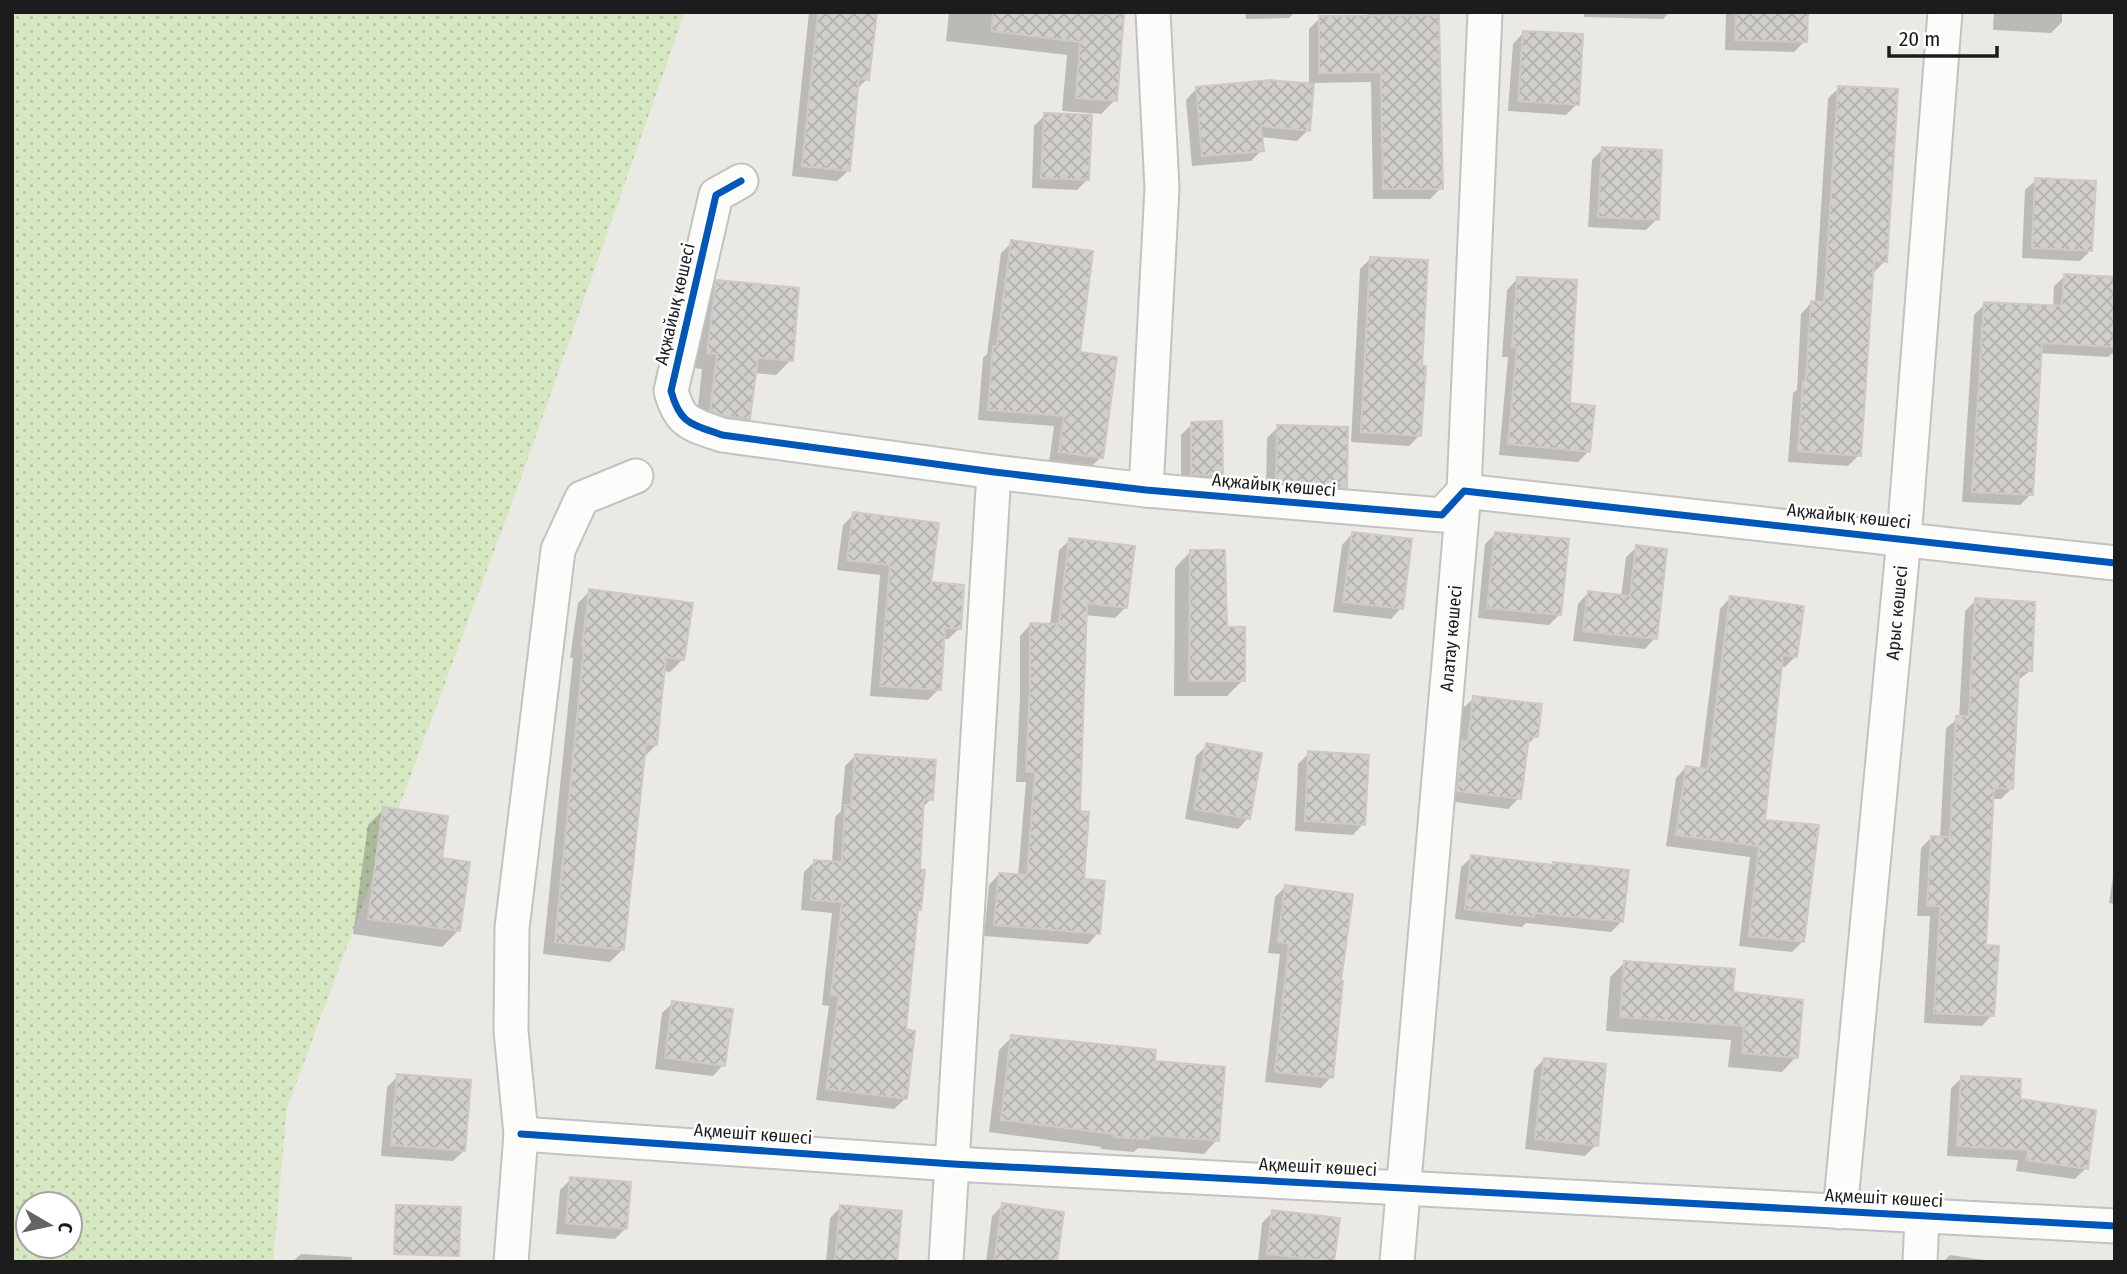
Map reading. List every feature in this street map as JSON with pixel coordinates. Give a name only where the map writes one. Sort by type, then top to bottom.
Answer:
[{"type":"street","points":[[1146,490],[1162,188],[1153,12]]},
{"type":"street","name":"Алатау көшесі","points":[[1397,1262],[1464,491],[1485,12]]},
{"type":"street","name":"Арыс көшесі","points":[[1840,1212],[1904,538],[1945,12]]},
{"type":"street","name":"Ақжайық көшесі","points":[[741,181],[716,195],[671,391],[677,412],[692,424],[722,435],[1146,490],[1442,515],[1464,491],[2115,563]]},
{"type":"street","points":[[946,1262],[994,472]]},
{"type":"street","points":[[511,1262],[521,1134],[511,1031],[512,928],[558,550],[582,498],[636,476]]},
{"type":"street","name":"Ақмешіт көшесі","points":[[521,1134],[953,1164],[2115,1226]]},
{"type":"street","points":[[1920,1262],[1922,1216]]},
{"type":"green space","points":[[12,12],[685,12],[519,484],[287,1108],[273,1262],[12,1262]]},
{"type":"building","points":[[818,12],[877,12],[869,80],[859,78],[850,171],[802,166]]},
{"type":"building","points":[[993,12],[1124,14],[1117,101],[1076,98],[1080,42],[992,31]]},
{"type":"building","points":[[1736,12],[1808,12],[1807,42],[1735,40]]},
{"type":"building","points":[[1439,15],[1443,189],[1383,189],[1381,72],[1319,73],[1319,16]]},
{"type":"building","points":[[1523,31],[1583,34],[1579,105],[1518,101]]},
{"type":"building","points":[[1270,80],[1314,84],[1310,131],[1261,126],[1264,151],[1202,156],[1196,87]]},
{"type":"building","points":[[1838,86],[1898,89],[1887,262],[1874,261],[1861,456],[1798,451],[1811,301],[1824,302]]},
{"type":"building","points":[[1044,113],[1092,115],[1089,180],[1041,178]]},
{"type":"building","points":[[1602,147],[1662,150],[1659,220],[1598,217]]},
{"type":"building","points":[[2035,178],[2096,181],[2092,251],[2032,248]]},
{"type":"building","points":[[1011,240],[1093,251],[1080,352],[1117,357],[1103,458],[1059,452],[1064,416],[988,410],[993,346],[997,346]]},
{"type":"building","points":[[1370,257],[1428,260],[1422,366],[1426,366],[1421,436],[1361,432]]},
{"type":"building","points":[[2064,274],[2115,277],[2115,347],[2042,343],[2033,495],[1972,492],[1984,302],[2062,306]]},
{"type":"building","points":[[1517,277],[1577,280],[1570,403],[1595,406],[1590,452],[1508,444],[1517,347],[1512,347]]},
{"type":"building","points":[[716,280],[799,288],[793,361],[758,358],[750,419],[710,411],[717,354],[707,353]]},
{"type":"building","points":[[1222,421],[1223,476],[1191,474],[1191,422]]},
{"type":"building","points":[[1277,425],[1348,427],[1347,488],[1276,482]]},
{"type":"building","points":[[853,512],[939,523],[931,582],[964,585],[961,629],[945,628],[941,690],[880,686],[890,565],[847,560]]},
{"type":"building","points":[[1352,532],[1412,539],[1403,609],[1343,602]]},
{"type":"building","points":[[1495,532],[1569,539],[1561,615],[1487,608]]},
{"type":"building","points":[[1069,538],[1135,546],[1127,608],[1087,603],[1080,811],[1089,812],[1084,879],[1105,881],[1100,934],[994,925],[999,873],[1027,875],[1035,772],[1026,772],[1030,623],[1059,624]]},
{"type":"building","points":[[1636,545],[1667,549],[1657,639],[1583,631],[1588,591],[1630,596]]},
{"type":"building","points":[[1190,550],[1225,550],[1227,627],[1245,627],[1245,681],[1189,681]]},
{"type":"building","points":[[589,589],[693,603],[684,660],[666,657],[657,745],[646,744],[624,950],[555,942]]},
{"type":"building","points":[[1730,596],[1804,606],[1797,657],[1783,655],[1765,820],[1819,825],[1804,942],[1749,936],[1759,846],[1676,835],[1686,766],[1708,769]]},
{"type":"building","points":[[1975,598],[2035,602],[2032,671],[2019,671],[2013,789],[1994,788],[1986,945],[1999,946],[1994,1016],[1934,1013],[1940,906],[1927,906],[1931,836],[1950,837],[1956,716],[1969,716]]},
{"type":"building","points":[[1473,696],[1542,704],[1538,737],[1529,736],[1521,799],[1457,791],[1462,740],[1468,741]]},
{"type":"building","points":[[1206,743],[1262,753],[1250,819],[1194,809]]},
{"type":"building","points":[[1308,751],[1369,755],[1365,825],[1305,821]]},
{"type":"building","points":[[855,754],[936,760],[933,800],[924,799],[920,869],[925,870],[921,910],[918,910],[906,1029],[915,1031],[907,1099],[826,1089],[839,996],[831,995],[842,902],[811,900],[814,860],[842,862],[845,805],[851,805]]},
{"type":"building","points":[[383,807],[448,816],[442,858],[470,862],[460,931],[368,919]]},
{"type":"building","points":[[1471,855],[1553,865],[1553,862],[1629,870],[1623,922],[1535,913],[1534,917],[1465,909]]},
{"type":"building","points":[[1285,885],[1353,894],[1341,981],[1333,1078],[1275,1072],[1289,944],[1278,942]]},
{"type":"building","points":[[1624,961],[1735,969],[1733,992],[1803,1000],[1798,1058],[1742,1053],[1744,1026],[1620,1017]]},
{"type":"building","points":[[672,1001],[733,1009],[725,1066],[665,1058]]},
{"type":"building","points":[[1011,1035],[1156,1050],[1155,1061],[1225,1067],[1219,1141],[1150,1135],[1149,1139],[1114,1137],[1114,1134],[1001,1120]]},
{"type":"building","points":[[1544,1058],[1606,1064],[1598,1146],[1535,1139]]},
{"type":"building","points":[[397,1074],[471,1080],[465,1151],[391,1145]]},
{"type":"building","points":[[1961,1076],[2021,1079],[2020,1099],[2096,1110],[2088,1169],[2026,1160],[2028,1150],[1957,1146]]},
{"type":"building","points":[[570,1177],[631,1182],[627,1229],[566,1223]]},
{"type":"building","points":[[1002,1203],[1064,1212],[1057,1262],[994,1262]]},
{"type":"building","points":[[396,1205],[461,1207],[459,1256],[394,1254]]},
{"type":"building","points":[[840,1205],[902,1211],[897,1262],[835,1262]]},
{"type":"building","points":[[1272,1210],[1340,1218],[1334,1262],[1267,1254]]},
{"type":"cycle path","points":[[741,181],[716,195],[671,391],[683,417],[722,435],[1146,490],[1442,515],[1464,491],[2115,563]]},
{"type":"cycle path","points":[[521,1134],[953,1164],[2115,1226]]}]
